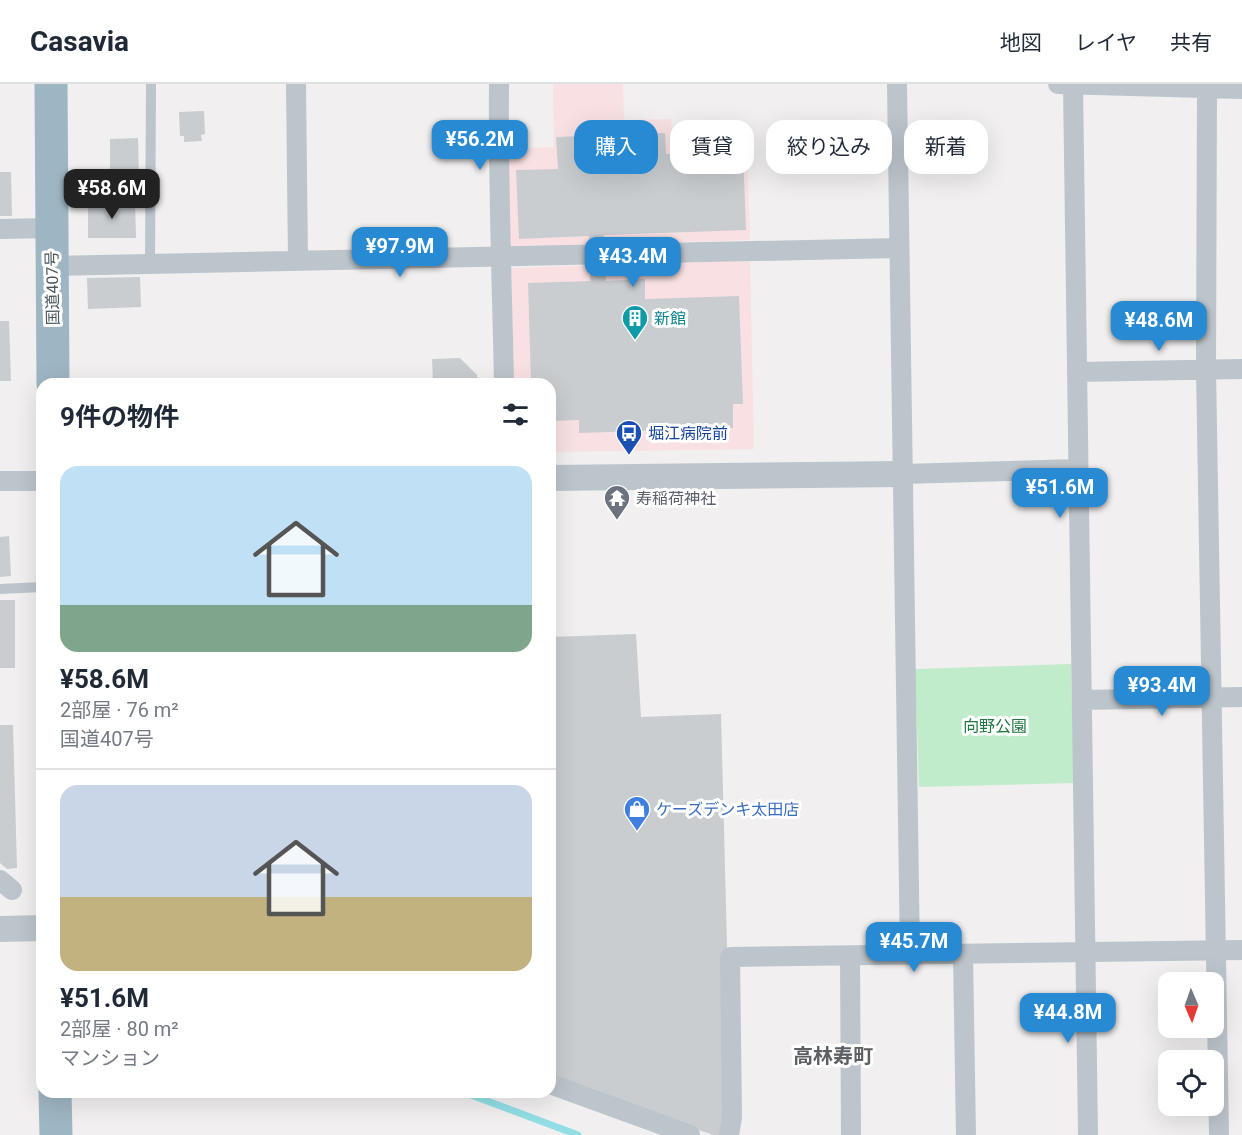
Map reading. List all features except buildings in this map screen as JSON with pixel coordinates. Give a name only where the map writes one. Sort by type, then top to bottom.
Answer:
[{"type":"highway","name":"国道407号","points":[[51,84],[53,378]]},
{"type":"highway","points":[[55,1098],[56,1135]]},
{"type":"street","points":[[296,84],[298,261]]},
{"type":"street","points":[[499,84],[498,161],[504,378]]},
{"type":"street","points":[[897,84],[910,955]]},
{"type":"street","points":[[1058,84],[1242,89]]},
{"type":"street","points":[[1073,85],[1088,1135]]},
{"type":"street","points":[[1207,88],[1206,369],[1220,1135]]},
{"type":"street","points":[[0,229],[51,228]]},
{"type":"street","points":[[51,266],[899,248]]},
{"type":"street","points":[[1077,372],[1242,369]]},
{"type":"street","points":[[556,478],[903,474],[1078,469]]},
{"type":"street","points":[[0,481],[36,482]]},
{"type":"street","points":[[1082,700],[1242,697]]},
{"type":"street","points":[[0,929],[36,928]]},
{"type":"street","points":[[729,1135],[732,1117],[730,957],[1242,950]]},
{"type":"street","points":[[963,954],[966,1135]]},
{"type":"street","points":[[850,956],[851,1135]]},
{"type":"street","points":[[556,1086],[690,1135]]},
{"type":"lane","points":[[150,264],[151,84]]},
{"type":"lane","points":[[0,589],[36,587]]},
{"type":"shaded area","points":[[553,84],[623,84],[624,120],[671,119],[670,174],[748,174],[750,240],[508,247],[505,149],[554,147]]},
{"type":"shaded area","name":"新館","points":[[750,260],[754,449],[556,452],[556,378],[513,378],[511,268]]},
{"type":"green space","name":"向野公園","points":[[1071,664],[1074,783],[919,787],[915,669]]},
{"type":"waterway","points":[[479,1098],[578,1135]]},
{"type":"place","name":"新館","points":[[635,341]]},
{"type":"place","name":"堀江病院前","points":[[629,456]]},
{"type":"place","name":"寿稲荷神社","points":[[617,521]]},
{"type":"place","name":"ケーズデンキ太田店","points":[[637,832]]},
{"type":"district","name":"高林寿町","points":[[833,1056]]}]
